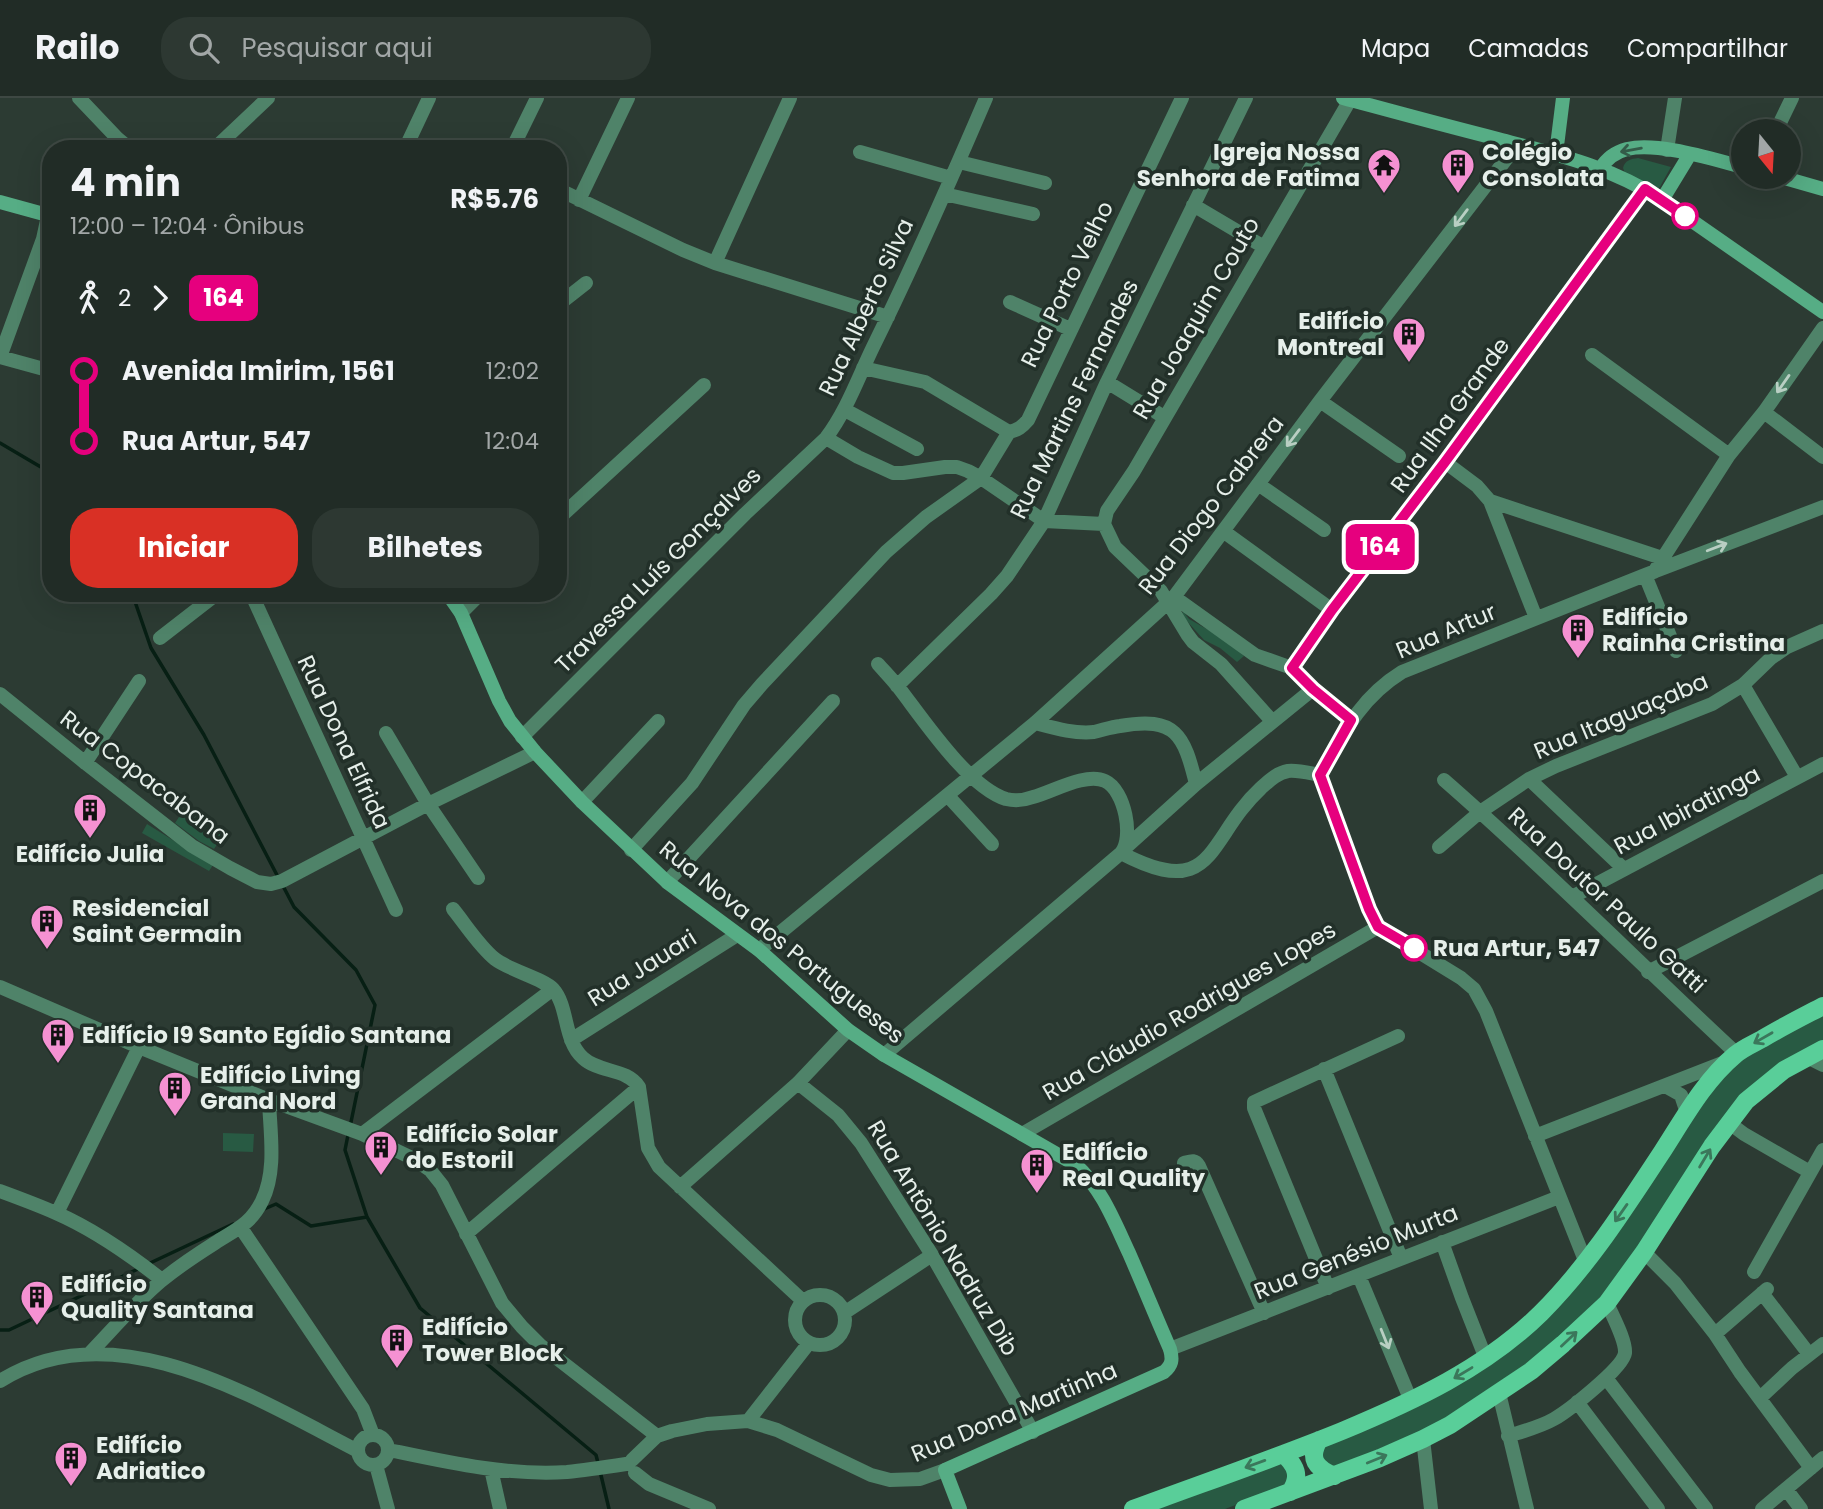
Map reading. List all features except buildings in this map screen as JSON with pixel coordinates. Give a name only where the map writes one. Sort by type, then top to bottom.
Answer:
[{"type":"main road","points":[[1133,1509],[1320,1440],[1411,1401],[1486,1359],[1542,1312],[1586,1263],[1687,1112],[1705,1087],[1733,1057],[1823,1006]]},
{"type":"main road","points":[[1244,1509],[1423,1439],[1450,1425],[1531,1371],[1607,1303],[1644,1252],[1728,1122],[1745,1101],[1784,1070],[1817,1057]]},
{"type":"main road","points":[[1320,1440],[1314,1452],[1316,1463],[1321,1470],[1334,1476]]},
{"type":"main road","points":[[1283,1454],[1297,1471],[1295,1485],[1290,1492]]},
{"type":"street","points":[[224,140],[268,98]]},
{"type":"street","points":[[409,140],[429,98]]},
{"type":"street","points":[[516,140],[537,98]]},
{"type":"street","points":[[579,200],[628,98]]},
{"type":"street","points":[[715,263],[790,98]]},
{"type":"street","name":"Rua Alberto Silva","points":[[826,438],[845,410],[986,98]]},
{"type":"street","name":"Rua Porto Velho","points":[[981,478],[1009,432],[1016,431],[1028,420],[1182,98]]},
{"type":"street","name":"Rua Martins Fernandes","points":[[897,686],[991,594],[1007,576],[1044,521],[1107,382],[1246,98]]},
{"type":"street","points":[[1556,155],[1563,98]]},
{"type":"street","points":[[1667,150],[1675,98]]},
{"type":"street","points":[[1782,119],[1792,98]]},
{"type":"street","points":[[83,99],[119,140]]},
{"type":"street","points":[[1347,99],[1601,168],[1662,200],[1823,312]]},
{"type":"street","name":"Rua Joaquim Couto","points":[[1104,524],[1108,511],[1264,247],[1347,99]]},
{"type":"street","name":"Rua Diogo Cabrera","points":[[759,950],[1035,723],[1171,599],[1517,145]]},
{"type":"street","points":[[1601,168],[1612,156],[1625,150],[1645,148],[1667,150],[1731,164]]},
{"type":"street","points":[[860,152],[951,178]]},
{"type":"street","points":[[1662,200],[1690,155]]},
{"type":"street","points":[[958,162],[1045,183]]},
{"type":"street","points":[[1801,183],[1823,189]]},
{"type":"street","name":"Rua Ilha Grande","points":[[1292,668],[1332,610],[1445,462],[1645,189]]},
{"type":"street","points":[[567,194],[715,263],[888,317]]},
{"type":"street","points":[[944,194],[1033,214]]},
{"type":"street","points":[[0,202],[42,214]]},
{"type":"street","points":[[1193,205],[1264,247]]},
{"type":"street","points":[[42,242],[0,357],[42,368]]},
{"type":"street","points":[[567,298],[586,283]]},
{"type":"street","points":[[1010,302],[1070,329]]},
{"type":"street","points":[[1676,651],[1649,573],[1662,558],[1730,455],[1823,328]]},
{"type":"street","points":[[1592,355],[1730,455]]},
{"type":"street","points":[[863,368],[925,382],[1009,432]]},
{"type":"street","points":[[1107,382],[1164,417]]},
{"type":"street","points":[[567,511],[704,385]]},
{"type":"street","points":[[1320,401],[1399,456]]},
{"type":"street","points":[[845,410],[918,449]]},
{"type":"street","points":[[1763,412],[1823,457]]},
{"type":"street","points":[[826,438],[858,457],[894,473],[957,467],[981,478],[1044,521],[1104,524],[1115,547],[1171,599],[1255,655],[1292,668],[1351,720]]},
{"type":"street","name":"Travessa Luís Gonçalves","points":[[522,737],[697,561],[826,438]]},
{"type":"street","points":[[1445,462],[1490,500],[1536,618]]},
{"type":"street","points":[[631,850],[692,783],[744,705],[825,615],[886,552],[926,517],[981,478]]},
{"type":"street","points":[[1258,484],[1324,530]]},
{"type":"street","points":[[1490,500],[1662,558]]},
{"type":"street","name":"Rua Artur","points":[[1320,775],[1351,720],[1387,682],[1402,672],[1823,507]]},
{"type":"street","points":[[1223,531],[1332,610]]},
{"type":"street","points":[[1171,599],[1193,642],[1221,664],[1272,721]]},
{"type":"street","points":[[160,638],[206,602]]},
{"type":"street","name":"Rua Dona Elfrida","points":[[255,602],[396,909]]},
{"type":"street","name":"Rua Nova dos Portugueses","points":[[453,602],[461,613],[510,721],[535,752],[631,850],[667,882],[759,950],[848,1030],[884,1055],[1076,1165],[1088,1176],[1112,1215],[1170,1349]]},
{"type":"street","points":[[461,613],[472,602]]},
{"type":"street","name":"Rua Itaguaçaba","points":[[1438,848],[1480,811],[1529,779],[1712,704],[1743,685],[1771,658],[1787,647],[1823,631]]},
{"type":"street","points":[[878,664],[937,739],[972,776],[995,793],[1007,799],[1030,799],[1082,780],[1095,779],[1113,787],[1120,797],[1125,813],[1126,838],[1122,851]]},
{"type":"street","points":[[85,763],[139,681]]},
{"type":"street","points":[[1743,685],[1797,777]]},
{"type":"street","points":[[884,1055],[1196,784],[1313,689]]},
{"type":"street","name":"Rua Copacabana","points":[[0,694],[192,846],[257,881],[271,884],[282,881],[364,838]]},
{"type":"street","points":[[667,882],[833,701]]},
{"type":"street","points":[[582,802],[658,721]]},
{"type":"street","points":[[1035,723],[1084,732],[1137,723],[1154,723],[1166,727],[1176,732],[1183,743],[1196,784]]},
{"type":"street","points":[[386,733],[428,804],[478,878]]},
{"type":"street","points":[[364,838],[535,752]]},
{"type":"street","name":"Rua Ibiratinga","points":[[1572,897],[1823,764]]},
{"type":"street","points":[[1122,851],[1151,868],[1167,872],[1191,869],[1202,863],[1216,848],[1248,800],[1273,777],[1285,771],[1320,775],[1378,927],[1461,978],[1474,989],[1486,1011],[1586,1263]]},
{"type":"street","points":[[1529,779],[1624,869]]},
{"type":"street","name":"Rua Doutor Paulo Gatti","points":[[1444,780],[1572,897],[1733,1057]]},
{"type":"street","points":[[948,796],[992,844]]},
{"type":"street","points":[[1648,972],[1823,881]]},
{"type":"street","points":[[453,909],[495,959],[553,989],[580,1057],[636,1081],[648,1148],[659,1167],[803,1301]]},
{"type":"street","name":"Rua Cláudio Rodrigues Lopes","points":[[1022,1134],[1378,927]]},
{"type":"street","name":"Rua Jauari","points":[[571,1040],[737,935]]},
{"type":"street","points":[[0,987],[269,1100],[362,1134],[414,1159],[430,1170],[442,1185],[502,1303],[522,1327],[540,1345],[657,1436],[632,1466],[565,1472],[491,1469],[389,1450]]},
{"type":"street","points":[[362,1134],[553,989]]},
{"type":"street","points":[[680,1187],[798,1083],[848,1030]]},
{"type":"street","points":[[1328,1288],[1254,1105],[1256,1100],[1398,1036]]},
{"type":"street","points":[[57,1213],[139,1047]]},
{"type":"street","points":[[1535,1136],[1733,1057]]},
{"type":"street","points":[[1324,1069],[1401,1258]]},
{"type":"street","name":"Rua Antônio Nadruz Dib","points":[[798,1083],[850,1128],[932,1255],[1033,1432]]},
{"type":"street","points":[[1665,1086],[1681,1095],[1687,1112]]},
{"type":"street","points":[[466,1234],[639,1087]]},
{"type":"street","points":[[89,1354],[162,1280],[241,1228],[251,1218],[262,1202],[269,1184],[269,1100]]},
{"type":"street","points":[[1728,1122],[1810,1172]]},
{"type":"street","points":[[1754,1272],[1823,1150]]},
{"type":"street","points":[[1184,1163],[1197,1162],[1264,1313]]},
{"type":"street","points":[[0,1191],[57,1213],[117,1246],[162,1280]]},
{"type":"street","name":"Rua Genésio Murta","points":[[1170,1349],[1559,1197]]},
{"type":"street","points":[[241,1228],[363,1409],[373,1435]]},
{"type":"street","points":[[1442,1242],[1486,1359]]},
{"type":"street","points":[[1644,1252],[1675,1283],[1715,1334],[1811,1468]]},
{"type":"street","points":[[844,1313],[932,1255]]},
{"type":"street","points":[[1359,1276],[1411,1401]]},
{"type":"street","points":[[1715,1334],[1765,1291],[1809,1354]]},
{"type":"street","points":[[813,1295],[832,1297],[840,1304],[844,1313],[842,1331],[828,1344],[809,1343],[802,1338],[794,1323],[798,1306],[813,1295]]},
{"type":"street","points":[[1508,1436],[1545,1423],[1577,1402],[1620,1364],[1625,1352],[1607,1303]]},
{"type":"street","points":[[748,1421],[809,1343]]},
{"type":"street","points":[[1760,1398],[1823,1344]]},
{"type":"street","name":"Rua Dona Martinha","points":[[657,1436],[706,1424],[748,1421],[778,1430],[872,1475],[890,1480],[920,1479],[1033,1432],[1164,1372],[1171,1364],[1170,1349]]},
{"type":"street","points":[[0,1381],[33,1365],[57,1358],[89,1354],[166,1363],[207,1377],[267,1404],[358,1451]]},
{"type":"street","points":[[1606,1378],[1706,1509]]},
{"type":"street","points":[[1499,1393],[1527,1509]]},
{"type":"street","points":[[1577,1402],[1658,1509]]},
{"type":"street","points":[[373,1435],[384,1439],[389,1450],[385,1460],[376,1465],[368,1464],[359,1455],[358,1446],[363,1438],[373,1435]]},
{"type":"street","points":[[1423,1439],[1431,1509]]},
{"type":"street","points":[[1762,1509],[1823,1458]]},
{"type":"street","points":[[376,1465],[388,1509]]},
{"type":"street","points":[[632,1466],[649,1484],[709,1509]]},
{"type":"street","points":[[491,1469],[500,1509]]},
{"type":"street","points":[[945,1470],[960,1509]]},
{"type":"street","points":[[1786,1489],[1801,1509]]},
{"type":"green space","points":[[1638,158],[1671,167],[1657,192],[1625,173],[1625,163]]},
{"type":"green space","points":[[1183,611],[1189,619],[1228,641],[1244,656],[1237,662],[1220,648],[1204,640],[1186,620]]},
{"type":"green space","points":[[183,811],[224,834],[214,849],[175,823]]},
{"type":"green space","points":[[147,824],[213,865],[209,871],[142,833]]},
{"type":"green space","points":[[1823,1013],[1823,1042],[1807,1050],[1692,1169],[1599,1303],[1526,1368],[1472,1403],[1421,1431],[1332,1469],[1322,1466],[1320,1445],[1415,1408],[1524,1336],[1709,1090],[1742,1056]]},
{"type":"green space","points":[[223,1133],[254,1134],[253,1152],[223,1151]]},
{"type":"green space","points":[[1285,1461],[1291,1468],[1288,1485],[1225,1509],[1154,1509]]},
{"type":"waterway","points":[[0,443],[42,468]]},
{"type":"waterway","points":[[135,602],[151,648],[204,735],[278,877]]},
{"type":"waterway","points":[[282,884],[294,907],[356,970],[375,1005],[350,1127]]},
{"type":"waterway","points":[[348,1135],[345,1150],[367,1217],[420,1308],[596,1455],[598,1463]]},
{"type":"waterway","points":[[262,1210],[276,1204],[311,1226],[367,1217]]},
{"type":"waterway","points":[[148,1264],[233,1224]]},
{"type":"waterway","points":[[0,1330],[9,1330],[138,1269]]},
{"type":"waterway","points":[[600,1471],[609,1509]]},
{"type":"bus line","name":"164","points":[[1414,948],[1378,927],[1320,775],[1351,720],[1292,668],[1332,610],[1445,462],[1645,189],[1685,216]]},
{"type":"place","name":"Igreja Nossa Senhora de Fatima","points":[[1384,195]]},
{"type":"place","name":"Colégio Consolata","points":[[1458,195]]},
{"type":"place","name":"Edifício Montreal","points":[[1409,364]]},
{"type":"place","name":"Edifício Rainha Cristina","points":[[1578,660]]},
{"type":"place","name":"Edifício Julia","points":[[90,840]]},
{"type":"place","name":"Rua Artur, 547","points":[[1414,948]]},
{"type":"place","name":"Residencial Saint Germain","points":[[47,951]]},
{"type":"place","name":"Edifício I9 Santo Egídio Santana","points":[[58,1065]]},
{"type":"place","name":"Edifício Living Grand Nord","points":[[175,1118]]},
{"type":"place","name":"Edifício Solar do Estoril","points":[[381,1177]]},
{"type":"place","name":"Edifício Real Quality","points":[[1037,1195]]},
{"type":"place","name":"Edifício Quality Santana","points":[[37,1327]]},
{"type":"place","name":"Edifício Tower Block","points":[[397,1370]]},
{"type":"place","name":"Edifício Adriatico","points":[[71,1488]]}]
